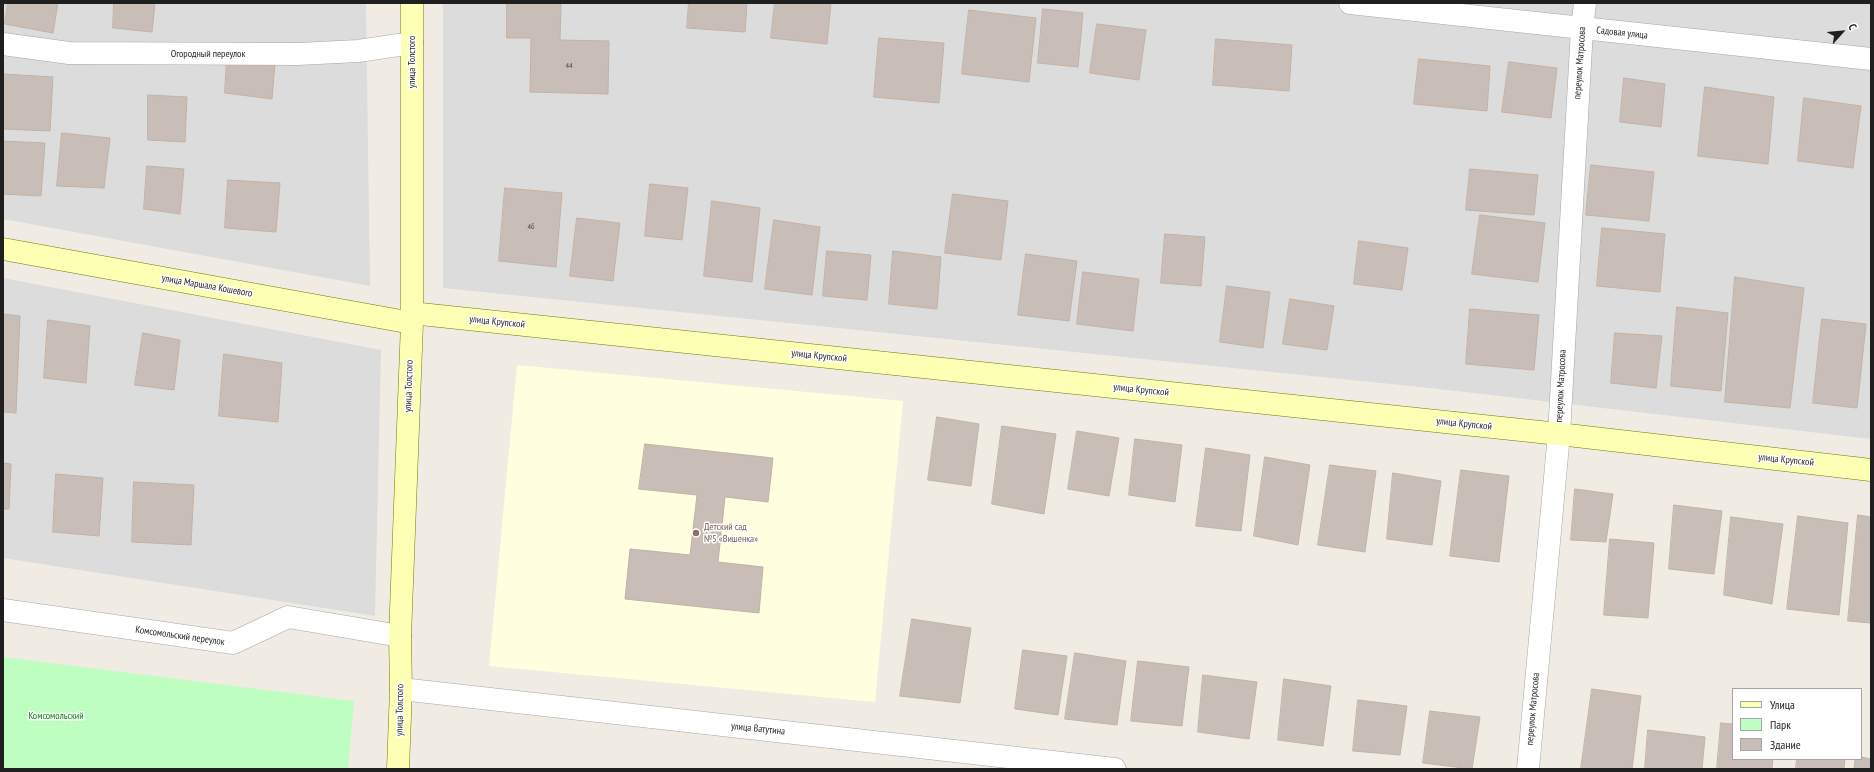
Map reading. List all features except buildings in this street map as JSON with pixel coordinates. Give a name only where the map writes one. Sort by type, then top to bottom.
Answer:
[{"type":"main road","name":"улица Толстого","points":[[398,769],[400,636],[412,318],[412,3]]},
{"type":"main road","name":"улица Маршала Кошевого","points":[[3,249],[412,318]]},
{"type":"main road","name":"улица Крупской","points":[[412,318],[1559,434],[1871,470]]},
{"type":"street","name":"Садовая улица","points":[[1350,3],[1871,59]]},
{"type":"street","name":"переулок Матросова","points":[[1528,769],[1559,434],[1582,29],[1585,3]]},
{"type":"street","name":"Огородный переулок","points":[[3,44],[69,53],[298,54],[358,50],[412,43]]},
{"type":"street","name":"Комсомольский переулок","points":[[3,610],[233,643],[288,617],[400,636]]},
{"type":"street","name":"улица Ватутина","points":[[400,690],[1116,769]]},
{"type":"shaded area","points":[[3,3],[366,3],[370,286],[3,219]]},
{"type":"shaded area","points":[[443,3],[1871,3],[1871,439],[1430,388],[443,288]]},
{"type":"shaded area","points":[[3,278],[381,350],[375,616],[3,558]]},
{"type":"shaded area","name":"Детский сад №5 «Вишенка»","points":[[517,365],[903,401],[875,702],[489,666]]},
{"type":"green space","name":"Комсомольский","points":[[3,657],[354,701],[348,769],[3,769]]},
{"type":"place","name":"Детский сад №5 «Вишенка»","points":[[696,533]]}]
